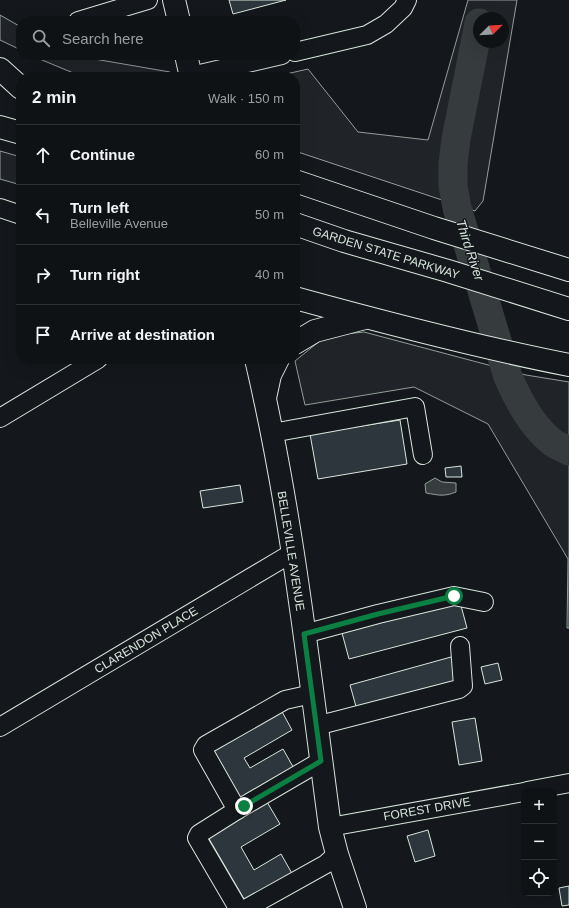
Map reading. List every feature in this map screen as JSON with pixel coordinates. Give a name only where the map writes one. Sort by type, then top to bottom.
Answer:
[{"type":"main road","points":[[174,0],[178,16]]},
{"type":"main road","points":[[187,60],[190,72]]},
{"type":"main road","points":[[0,69],[16,84]]},
{"type":"main road","points":[[0,84],[16,88]]},
{"type":"main road","points":[[0,126],[16,131]]},
{"type":"main road","points":[[300,183],[434,228],[569,270]]},
{"type":"main road","name":"GARDEN STATE PARKWAY","points":[[300,226],[344,241],[448,271],[569,309]]},
{"type":"main road","points":[[300,299],[366,318],[472,344],[569,365]]},
{"type":"main road","points":[[300,340],[315,332],[366,318]]},
{"type":"main road","name":"BELLEVILLE AVENUE","points":[[257,364],[272,433],[292,552],[330,826],[337,854],[355,908]]},
{"type":"main road","points":[[265,398],[270,375],[276,364]]},
{"type":"street","points":[[95,16],[148,0]]},
{"type":"street","points":[[300,51],[367,35],[386,24],[403,8],[407,0]]},
{"type":"street","points":[[208,72],[260,60]]},
{"type":"street","points":[[0,208],[16,213]]},
{"type":"street","points":[[0,418],[90,364]]},
{"type":"street","points":[[272,433],[414,407],[423,455]]},
{"type":"street","name":"CLARENDON PLACE","points":[[0,727],[292,552]]},
{"type":"street","points":[[304,634],[378,614],[454,596],[484,602]]},
{"type":"street","points":[[316,726],[459,689],[463,686],[460,646]]},
{"type":"street","points":[[237,810],[203,750],[206,745],[285,700],[312,694]]},
{"type":"street","points":[[238,908],[198,838],[199,834],[321,761]]},
{"type":"street","name":"FOREST DRIVE","points":[[542,788],[569,783]]},
{"type":"street","name":"FOREST DRIVE","points":[[330,826],[521,792]]},
{"type":"street","points":[[247,908],[326,864],[337,854]]},
{"type":"shaded area","points":[[468,0],[517,0],[509,47],[509,12],[473,12],[473,48],[509,48],[483,201],[475,211],[300,153],[300,72],[295,72],[308,69],[358,132],[428,140]]},
{"type":"shaded area","points":[[0,15],[16,24],[16,48],[0,40]]},
{"type":"shaded area","points":[[42,60],[100,60],[170,72],[71,72]]},
{"type":"shaded area","points":[[0,151],[16,156],[16,184],[0,179]]},
{"type":"shaded area","points":[[364,332],[526,375],[569,382],[569,628],[567,628],[568,559],[488,424],[414,387],[305,405],[296,364],[300,364],[300,357],[326,336]]},
{"type":"shaded area","points":[[435,478],[442,482],[456,483],[456,492],[444,495],[426,493],[425,484]]},
{"type":"building","points":[[229,0],[286,0],[233,14]]},
{"type":"building","points":[[400,420],[407,464],[318,479],[310,434]]},
{"type":"building","points":[[461,466],[462,477],[446,477],[445,468]]},
{"type":"building","points":[[240,485],[243,502],[203,508],[200,491]]},
{"type":"building","points":[[460,602],[467,628],[349,659],[342,633]]},
{"type":"building","points":[[451,657],[458,682],[357,710],[350,685]]},
{"type":"building","points":[[498,663],[502,680],[485,684],[481,667]]},
{"type":"building","points":[[280,708],[292,730],[244,758],[250,768],[283,749],[296,772],[239,805],[207,751]]},
{"type":"building","points":[[475,718],[482,761],[459,765],[452,722]]},
{"type":"building","points":[[267,802],[280,824],[241,847],[254,870],[281,854],[294,877],[247,904],[208,837]]},
{"type":"building","points":[[428,830],[435,856],[415,862],[407,836]]},
{"type":"building","points":[[569,886],[569,905],[562,906],[559,888]]},
{"type":"waterway","name":"Third River","points":[[474,48],[456,139],[453,164],[453,186],[457,208],[508,377],[521,404],[538,428],[556,445],[569,451]]},
{"type":"route","points":[[244,806],[321,761],[304,634],[378,614],[454,596]]}]
